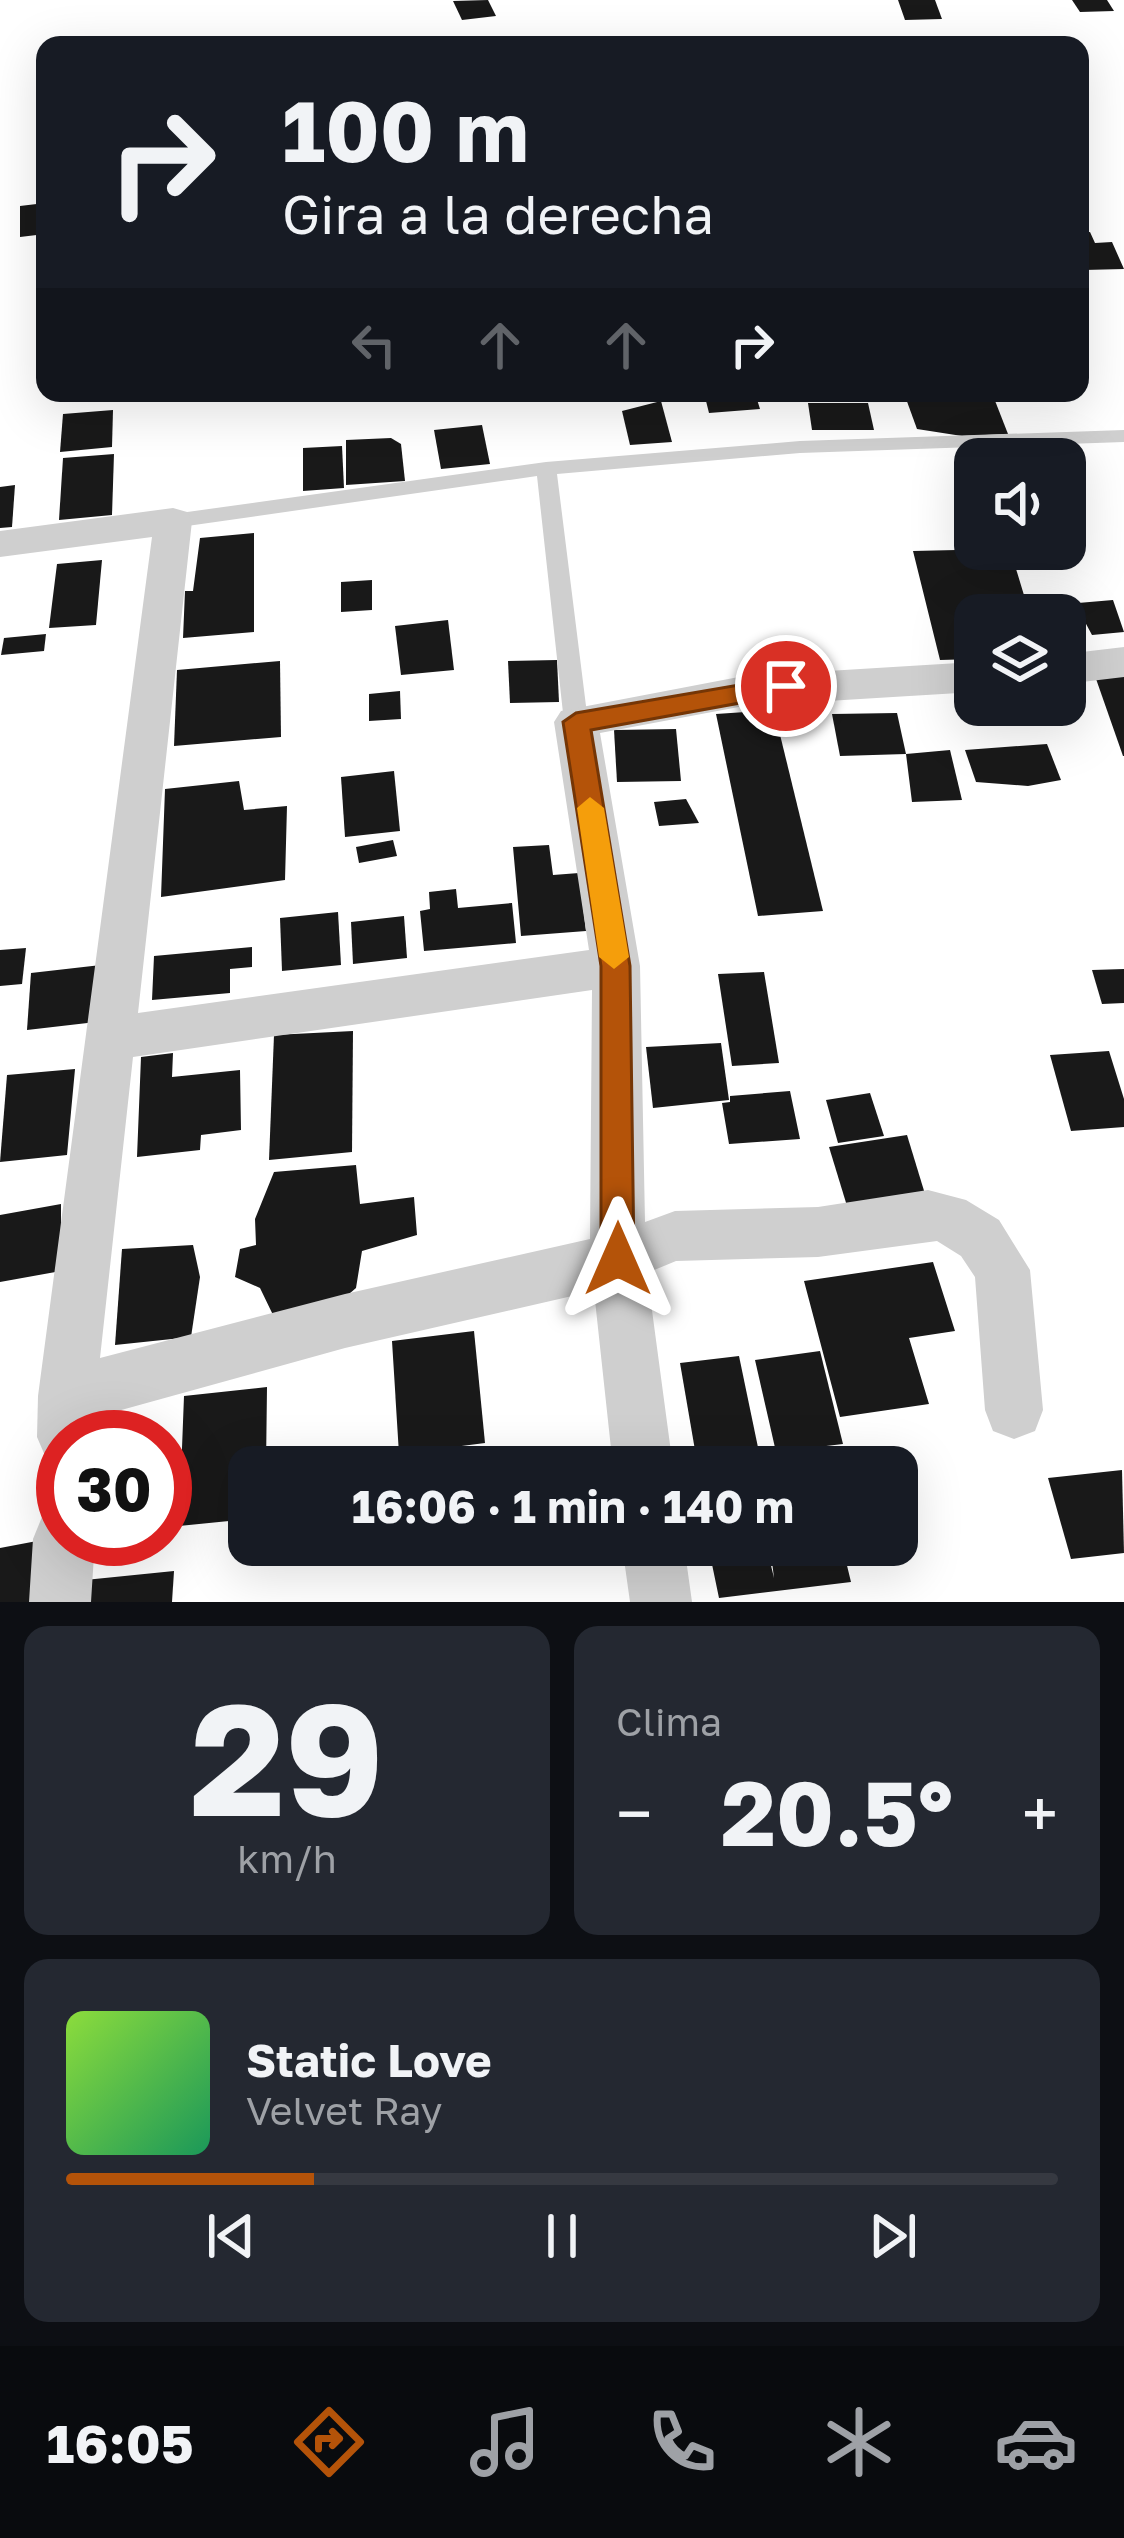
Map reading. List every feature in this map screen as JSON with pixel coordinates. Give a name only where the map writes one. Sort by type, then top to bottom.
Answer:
[{"type":"street","points":[[0,544],[173,521],[68,1410]]},
{"type":"street","points":[[1086,667],[1124,662]]},
{"type":"street","points":[[641,1446],[618,1259],[616,966],[576,722],[744,691],[954,678]]},
{"type":"street","points":[[110,1040],[616,966]]},
{"type":"street","points":[[85,1410],[345,1321],[618,1259],[675,1236],[761,1236],[909,1216],[947,1218],[980,1238],[1002,1270],[1014,1410]]},
{"type":"street","points":[[60,1602],[62,1566]]},
{"type":"street","points":[[656,1566],[661,1602]]},
{"type":"lane","points":[[173,521],[546,468],[800,447],[1124,436]]},
{"type":"lane","points":[[546,468],[576,722]]},
{"type":"building","points":[[488,0],[496,16],[462,20],[453,1]]},
{"type":"building","points":[[898,0],[935,0],[942,19],[905,20]]},
{"type":"building","points":[[1072,0],[1107,0],[1114,11],[1080,12]]},
{"type":"building","points":[[36,204],[36,235],[20,237],[20,206]]},
{"type":"building","points":[[1089,232],[1095,243],[1112,242],[1124,269],[1089,270]]},
{"type":"building","points":[[661,402],[672,442],[630,445],[622,411]]},
{"type":"building","points":[[706,402],[758,402],[760,409],[709,413]]},
{"type":"building","points":[[907,402],[996,402],[1008,434],[962,436],[917,429]]},
{"type":"building","points":[[808,403],[868,403],[874,430],[812,430]]},
{"type":"building","points":[[113,410],[112,447],[60,452],[63,414]]},
{"type":"building","points":[[482,425],[490,464],[441,469],[434,430]]},
{"type":"building","points":[[391,438],[401,444],[405,481],[346,485],[346,440]]},
{"type":"building","points":[[342,446],[344,488],[303,491],[303,448]]},
{"type":"building","points":[[114,454],[112,515],[59,520],[63,458]]},
{"type":"building","points":[[15,485],[12,527],[0,528],[0,487]]},
{"type":"building","points":[[254,533],[254,632],[183,638],[185,591],[193,591],[200,538]]},
{"type":"building","points":[[954,550],[954,570],[1016,570],[1024,594],[954,594],[954,660],[940,660],[913,551]]},
{"type":"building","points":[[102,560],[96,625],[49,628],[57,564]]},
{"type":"building","points":[[372,580],[372,610],[341,612],[341,582]]},
{"type":"building","points":[[1113,600],[1124,632],[1092,635],[1086,624],[1086,602]]},
{"type":"building","points":[[448,620],[454,670],[401,675],[395,626]]},
{"type":"building","points":[[46,634],[44,651],[1,655],[4,638]]},
{"type":"building","points":[[557,660],[559,702],[510,703],[508,661]]},
{"type":"building","points":[[280,661],[281,737],[174,746],[177,670]]},
{"type":"building","points":[[1124,675],[1124,756],[1123,756],[1095,676]]},
{"type":"building","points":[[400,691],[401,719],[369,721],[369,694]]},
{"type":"building","points":[[774,710],[823,911],[758,916],[716,714]]},
{"type":"building","points":[[897,713],[906,754],[840,756],[832,714]]},
{"type":"building","points":[[676,729],[681,781],[617,782],[614,730]]},
{"type":"building","points":[[1047,744],[1061,780],[1028,786],[976,782],[965,750]]},
{"type":"building","points":[[950,750],[962,800],[912,802],[906,754]]},
{"type":"building","points":[[394,771],[400,831],[345,837],[341,777]]},
{"type":"building","points":[[239,781],[244,810],[287,806],[285,880],[161,897],[165,789]]},
{"type":"building","points":[[686,799],[699,823],[659,826],[654,802]]},
{"type":"building","points":[[393,840],[397,856],[359,863],[356,847]]},
{"type":"building","points":[[549,845],[553,875],[579,873],[586,931],[521,936],[513,847]]},
{"type":"building","points":[[456,889],[458,908],[512,903],[516,943],[424,951],[420,911],[430,909],[429,892]]},
{"type":"building","points":[[338,912],[341,965],[282,971],[280,918]]},
{"type":"building","points":[[404,916],[407,958],[353,964],[351,922]]},
{"type":"building","points":[[252,947],[252,967],[230,969],[230,993],[152,1000],[154,956]]},
{"type":"building","points":[[26,948],[22,984],[0,986],[0,950]]},
{"type":"building","points":[[101,965],[96,1022],[27,1030],[31,973]]},
{"type":"building","points":[[1124,969],[1124,1003],[1102,1004],[1092,970]]},
{"type":"building","points":[[764,972],[779,1063],[732,1066],[718,974]]},
{"type":"building","points":[[353,1031],[352,1152],[269,1160],[274,1035]]},
{"type":"building","points":[[721,1043],[729,1100],[653,1108],[646,1047]]},
{"type":"building","points":[[1109,1051],[1124,1099],[1124,1127],[1071,1131],[1050,1055]]},
{"type":"building","points":[[173,1053],[172,1077],[240,1070],[241,1130],[201,1135],[200,1150],[137,1157],[141,1057]]},
{"type":"building","points":[[75,1069],[67,1155],[0,1162],[7,1075]]},
{"type":"building","points":[[790,1091],[800,1139],[729,1144],[722,1103],[730,1102],[730,1096]]},
{"type":"building","points":[[870,1093],[884,1136],[838,1143],[826,1100]]},
{"type":"building","points":[[907,1135],[925,1194],[847,1206],[829,1147]]},
{"type":"building","points":[[356,1165],[360,1204],[414,1197],[417,1235],[362,1251],[356,1288],[342,1300],[274,1317],[260,1288],[235,1277],[240,1249],[256,1245],[255,1219],[274,1172]]},
{"type":"building","points":[[61,1204],[61,1271],[0,1282],[0,1215]]},
{"type":"building","points":[[193,1245],[200,1277],[191,1337],[115,1345],[122,1249]]},
{"type":"building","points":[[933,1262],[955,1331],[909,1338],[929,1404],[840,1417],[804,1281]]},
{"type":"building","points":[[474,1331],[485,1443],[399,1446],[392,1341]]},
{"type":"building","points":[[820,1351],[843,1444],[775,1446],[755,1360]]},
{"type":"building","points":[[739,1356],[758,1446],[694,1446],[680,1363]]},
{"type":"building","points":[[267,1387],[266,1446],[228,1446],[228,1521],[192,1525],[192,1410],[183,1410],[184,1396]]},
{"type":"building","points":[[1122,1470],[1124,1553],[1071,1559],[1048,1478]]},
{"type":"building","points":[[36,1541],[32,1602],[0,1602],[0,1548]]},
{"type":"building","points":[[712,1566],[771,1566],[774,1578],[773,1566],[847,1566],[851,1582],[719,1598]]},
{"type":"building","points":[[174,1571],[172,1602],[83,1602],[85,1580]]},
{"type":"slow traffic","points":[[590,808],[614,957]]},
{"type":"route","points":[[618,1259],[616,966],[576,722],[786,686]]}]
